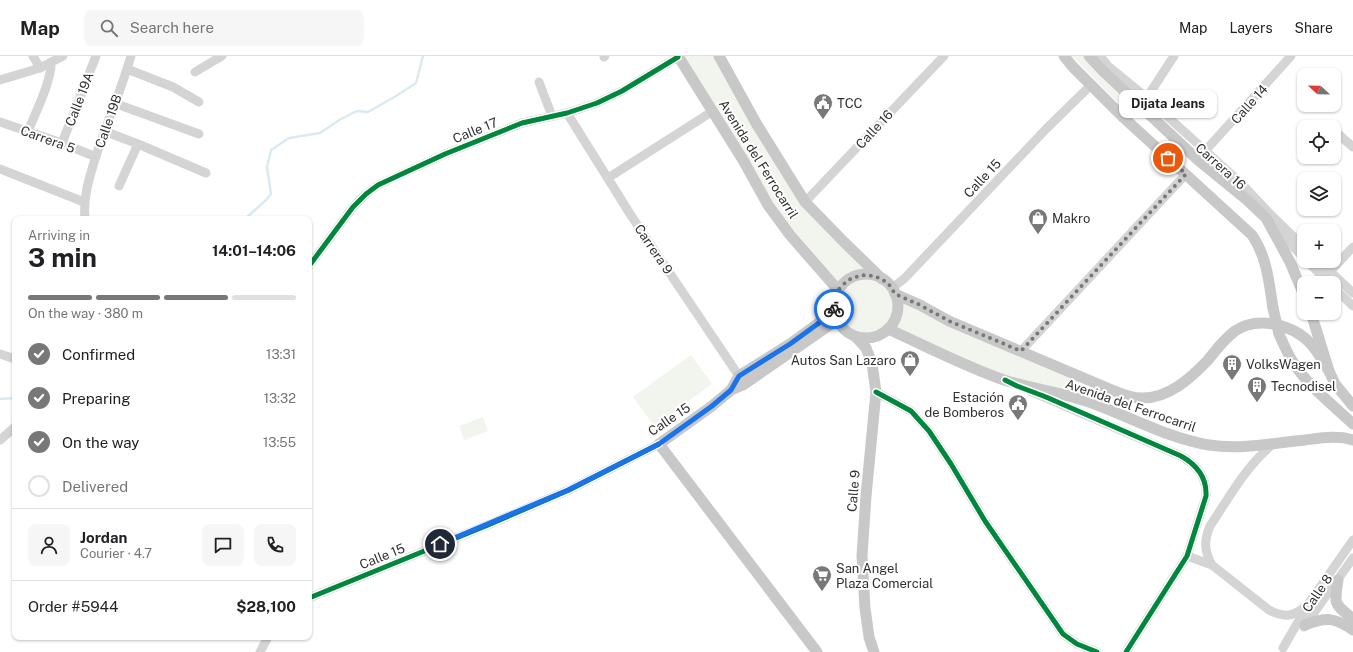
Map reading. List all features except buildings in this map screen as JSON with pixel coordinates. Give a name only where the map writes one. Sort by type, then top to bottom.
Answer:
[{"type":"main road","name":"Avenida del Ferrocarril","points":[[678,56],[743,160],[768,205],[790,235],[838,290]]},
{"type":"main road","name":"Avenida del Ferrocarril","points":[[719,56],[756,122],[805,202],[882,279]]},
{"type":"main road","points":[[1064,56],[1090,85],[1246,228],[1257,243],[1266,264],[1279,334],[1286,349],[1299,371],[1306,379],[1353,424]]},
{"type":"main road","points":[[1089,56],[1103,71],[1144,103],[1198,160],[1268,216],[1297,278]]},
{"type":"main road","points":[[868,275],[882,279],[894,291],[897,307],[896,315],[888,329],[878,335],[868,338],[856,337],[848,333],[842,327],[836,316],[835,297],[838,290],[848,280],[854,277],[868,275]]},
{"type":"main road","name":"Avenida del Ferrocarril","points":[[894,291],[949,321],[1125,395],[1143,398],[1160,395],[1170,391],[1188,380],[1221,344],[1236,331],[1251,324],[1266,323],[1287,328],[1310,344],[1329,371]]},
{"type":"main road","name":"Calle 15","points":[[659,444],[712,406],[741,381],[790,344],[836,316]]},
{"type":"main road","points":[[1313,320],[1329,371],[1335,384],[1353,406]]},
{"type":"main road","name":"Avenida del Ferrocarril","points":[[888,329],[953,359],[1005,380],[1091,402],[1175,436],[1194,442],[1237,447],[1325,438],[1347,438],[1353,440]]},
{"type":"main road","name":"Calle 9","points":[[856,337],[866,348],[872,363],[876,392],[862,556],[865,608],[874,652]]},
{"type":"main road","points":[[659,444],[817,652]]},
{"type":"main road","points":[[1338,580],[1335,596],[1336,604],[1353,619]]},
{"type":"main road","points":[[1305,625],[1326,619],[1340,623],[1353,630]]},
{"type":"street","points":[[33,56],[40,68]]},
{"type":"street","points":[[0,80],[40,68],[63,56]]},
{"type":"street","name":"Calle 19A","points":[[62,143],[96,56]]},
{"type":"street","name":"Calle 19B","points":[[85,216],[84,202],[87,185],[104,131],[131,56]]},
{"type":"street","points":[[195,72],[222,56]]},
{"type":"street","name":"Calle 17","points":[[312,262],[353,207],[378,185],[445,154],[522,123],[567,113],[597,104],[622,91],[678,56]]},
{"type":"street","name":"Calle 16","points":[[805,202],[944,56]]},
{"type":"street","name":"Carrera 16","points":[[1100,56],[1144,103],[1206,151],[1245,186],[1297,250]]},
{"type":"street","points":[[1144,103],[1174,56]]},
{"type":"street","name":"Calle 14","points":[[1206,151],[1291,56]]},
{"type":"street","points":[[28,131],[51,69],[51,62]]},
{"type":"street","points":[[127,69],[173,88],[199,102]]},
{"type":"street","points":[[539,82],[552,116]]},
{"type":"street","name":"Calle 15","points":[[894,291],[1046,129],[1090,85]]},
{"type":"street","points":[[114,102],[199,134]]},
{"type":"street","points":[[608,178],[712,111]]},
{"type":"street","name":"Carrera 9","points":[[567,113],[632,217],[741,381]]},
{"type":"street","name":"Carrera 5","points":[[0,122],[62,143],[96,157]]},
{"type":"street","points":[[104,131],[206,173]]},
{"type":"street","points":[[1341,136],[1353,147]]},
{"type":"street","points":[[119,186],[138,144]]},
{"type":"street","points":[[0,169],[84,202]]},
{"type":"street","points":[[1021,351],[1186,174]]},
{"type":"street","name":"Carrera 16","points":[[1268,216],[1297,241]]},
{"type":"street","points":[[1330,276],[1353,247]]},
{"type":"street","points":[[1316,268],[1326,276]]},
{"type":"street","points":[[1341,286],[1353,293]]},
{"type":"street","points":[[1341,295],[1353,306]]},
{"type":"street","points":[[0,354],[12,358]]},
{"type":"street","points":[[1005,380],[1181,456],[1196,466],[1203,479],[1206,496],[1187,556],[1126,652]]},
{"type":"street","points":[[876,392],[911,411],[929,431],[951,464],[985,521],[1063,634],[1077,644],[1097,652]]},
{"type":"street","points":[[0,440],[12,430]]},
{"type":"street","points":[[1212,565],[1206,555],[1207,534],[1210,526],[1249,467],[1257,457],[1274,443]]},
{"type":"street","name":"Calle 15","points":[[312,597],[488,525],[562,492],[659,444]]},
{"type":"street","name":"Calle 8","points":[[1282,650],[1309,603],[1353,540]]},
{"type":"street","points":[[1187,556],[1212,565],[1269,610],[1277,614],[1294,614],[1302,610],[1309,603]]},
{"type":"street","name":"Calle 8","points":[[1282,650],[1305,625],[1353,558]]},
{"type":"street","points":[[260,652],[266,640]]},
{"type":"shaded area","points":[[678,56],[719,56],[805,202],[882,279],[888,283],[895,294],[1074,374],[1091,402],[1005,380],[888,329],[876,336],[868,338],[859,338],[844,330],[839,324],[836,316],[835,299],[838,290],[790,235]]},
{"type":"shaded area","points":[[1072,56],[1083,56],[1134,108],[1128,113]]},
{"type":"shaded area","points":[[691,355],[712,384],[654,426],[633,397]]},
{"type":"shaded area","points":[[483,417],[488,431],[464,440],[459,426]]},
{"type":"waterway","points":[[248,216],[271,194],[267,167],[271,150],[289,138],[320,133],[341,119],[357,111],[368,112],[396,96],[416,83],[423,56]]},
{"type":"waterway","points":[[0,399],[12,398]]},
{"type":"cycle path","points":[[312,262],[353,207],[378,185],[445,154],[522,123],[567,113],[597,103],[622,91],[678,57]]},
{"type":"cycle path","points":[[1005,380],[1181,456],[1192,464],[1203,478],[1206,496],[1187,556],[1126,652]]},
{"type":"cycle path","points":[[876,392],[911,411],[929,431],[951,464],[985,521],[1063,634],[1077,644],[1097,652]]},
{"type":"cycle path","points":[[312,597],[488,525],[569,490],[659,444]]},
{"type":"way so far","points":[[834,309],[835,297],[838,290],[848,280],[861,275],[875,276],[888,283],[895,294],[920,305],[949,321],[1021,351],[1186,174],[1168,158]]},
{"type":"place","name":"TCC","points":[[823,120]]},
{"type":"place","name":"Dijata Jeans","points":[[1168,158]]},
{"type":"place","name":"Makro","points":[[1038,235]]},
{"type":"place","name":"Autos San Lazaro","points":[[910,377]]},
{"type":"place","name":"VolksWagen","points":[[1232,381]]},
{"type":"place","name":"Tecnodisel","points":[[1257,403]]},
{"type":"place","name":"Estación de Bomberos","points":[[1018,421]]},
{"type":"place","name":"San Angel Plaza Comercial","points":[[822,592]]},
{"type":"route","points":[[440,544],[568,490],[659,444],[712,406],[731,390],[739,376],[790,344],[834,312],[834,309]]}]
